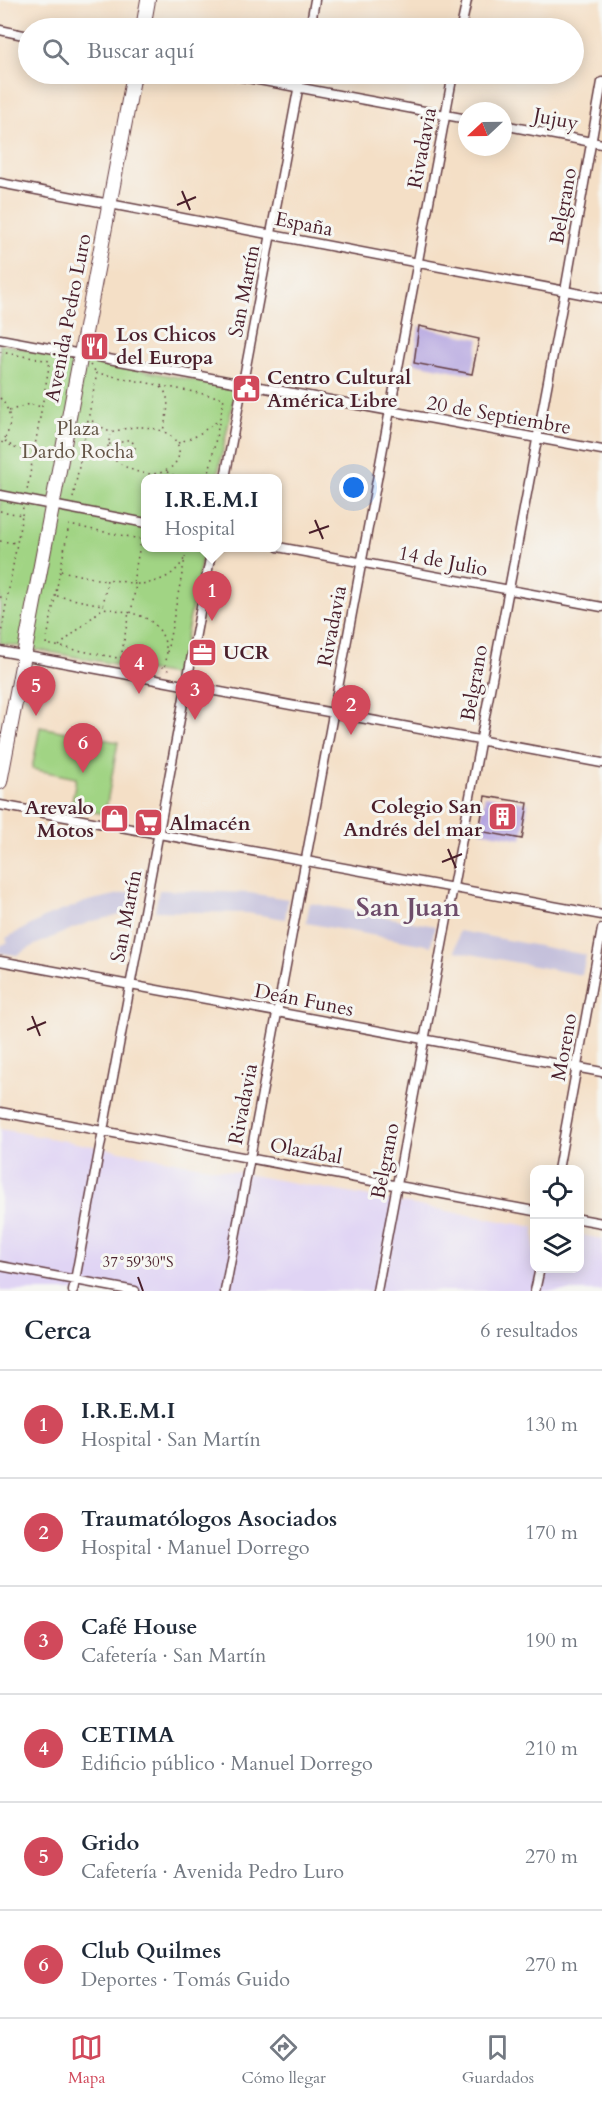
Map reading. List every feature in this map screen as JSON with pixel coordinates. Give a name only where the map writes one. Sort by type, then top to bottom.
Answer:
[{"type":"main road","points":[[145,18],[148,0]]},
{"type":"main road","name":"Avenida Pedro Luro","points":[[0,782],[132,84]]},
{"type":"street","points":[[312,18],[315,0]]},
{"type":"street","points":[[463,18],[467,0]]},
{"type":"street","points":[[0,30],[18,34]]},
{"type":"street","name":"Belgrano","points":[[378,1291],[602,82]]},
{"type":"street","points":[[282,84],[458,117]]},
{"type":"street","name":"San Martín","points":[[226,474],[299,84]]},
{"type":"street","name":"Rivadavia","points":[[225,1291],[451,84]]},
{"type":"street","name":"Jujuy","points":[[512,127],[602,144]]},
{"type":"street","name":"España","points":[[0,183],[602,298]]},
{"type":"street","name":"20 de Septiembre","points":[[0,339],[602,450]]},
{"type":"street","points":[[0,495],[141,522]]},
{"type":"street","name":"14 de Julio","points":[[282,548],[602,607]]},
{"type":"street","name":"San Martín","points":[[73,1291],[211,552]]},
{"type":"street","points":[[0,651],[602,762]]},
{"type":"street","points":[[0,805],[602,915]]},
{"type":"street","name":"Moreno","points":[[559,1165],[602,929]]},
{"type":"street","name":"Deán Funes","points":[[0,961],[602,1072]]},
{"type":"street","name":"Olazábal","points":[[0,1112],[530,1209]]},
{"type":"street","points":[[584,1220],[602,1223]]},
{"type":"street","points":[[0,1266],[135,1291]]},
{"type":"street","points":[[535,1291],[539,1273]]},
{"type":"path","points":[[0,352],[50,361],[26,492]]},
{"type":"path","points":[[73,499],[97,373],[224,398],[209,474]]},
{"type":"path","points":[[159,386],[165,391],[167,398],[167,415],[163,432]]},
{"type":"path","points":[[0,398],[8,411],[9,428],[0,445]]},
{"type":"path","points":[[8,411],[29,404],[42,407]]},
{"type":"path","points":[[81,459],[107,454],[122,466],[155,474],[166,471],[178,459],[178,443],[163,432],[141,427],[111,433],[89,419]]},
{"type":"path","points":[[178,443],[196,436],[218,421]]},
{"type":"path","points":[[107,454],[111,433]]},
{"type":"path","points":[[4,440],[14,448],[34,451]]},
{"type":"path","points":[[129,440],[134,443],[135,451],[132,455],[124,456],[119,452],[119,446],[121,442],[129,440]]},
{"type":"path","points":[[109,444],[119,446]]},
{"type":"path","points":[[166,471],[172,474]]},
{"type":"path","points":[[0,511],[22,515],[0,639]]},
{"type":"path","points":[[121,659],[141,539],[69,525],[46,644],[121,659],[164,667],[187,552]]},
{"type":"path","points":[[0,541],[17,543]]},
{"type":"path","points":[[60,571],[107,581],[107,579],[135,583],[150,582],[170,575],[178,569],[186,555]]},
{"type":"path","points":[[58,646],[103,606],[107,581]]},
{"type":"path","points":[[55,596],[138,613],[160,629],[166,641],[167,655]]},
{"type":"path","points":[[0,597],[7,598]]},
{"type":"shaded area","points":[[159,890],[249,893],[288,899],[285,919],[247,913],[155,911]]},
{"type":"shaded area","points":[[134,891],[130,913],[93,921],[74,928],[17,955],[0,953],[0,946],[8,942],[6,938],[48,916],[88,901]]},
{"type":"shaded area","points":[[310,903],[435,926],[431,946],[306,923]]},
{"type":"shaded area","points":[[459,931],[586,955],[582,975],[455,951]]},
{"type":"shaded area","points":[[0,1129],[530,1226],[530,1273],[584,1273],[584,1236],[602,1239],[602,1291],[0,1291]]},
{"type":"green space","name":"Plaza Dardo Rocha","points":[[0,344],[236,388],[218,474],[141,474],[141,552],[203,552],[178,676],[0,643]]},
{"type":"green space","points":[[40,727],[118,742],[105,814],[71,808],[76,778],[32,769]]},
{"type":"building","points":[[419,326],[479,339],[472,374],[414,363]]},
{"type":"building","name":"Colegio San Andrés del mar","points":[[485,796],[528,803],[522,839],[479,831]]},
{"type":"place","name":"Los Chicos del Europa","points":[[95,346]]},
{"type":"place","name":"Centro Cultural América Libre","points":[[246,388]]},
{"type":"place","name":"I.R.E.M.I","points":[[212,621]]},
{"type":"place","name":"UCR","points":[[202,652]]},
{"type":"place","name":"CETIMA","points":[[139,694]]},
{"type":"place","name":"Grido","points":[[36,716]]},
{"type":"place","name":"Café House","points":[[195,720]]},
{"type":"place","name":"Traumatólogos Asociados","points":[[351,735]]},
{"type":"place","name":"Club Quilmes","points":[[83,773]]},
{"type":"place","name":"Colegio San Andrés del mar","points":[[503,817]]},
{"type":"place","name":"Arevalo Motos","points":[[115,818]]},
{"type":"place","name":"Almacén","points":[[148,823]]},
{"type":"district","name":"San Juan","points":[[408,907]]}]
